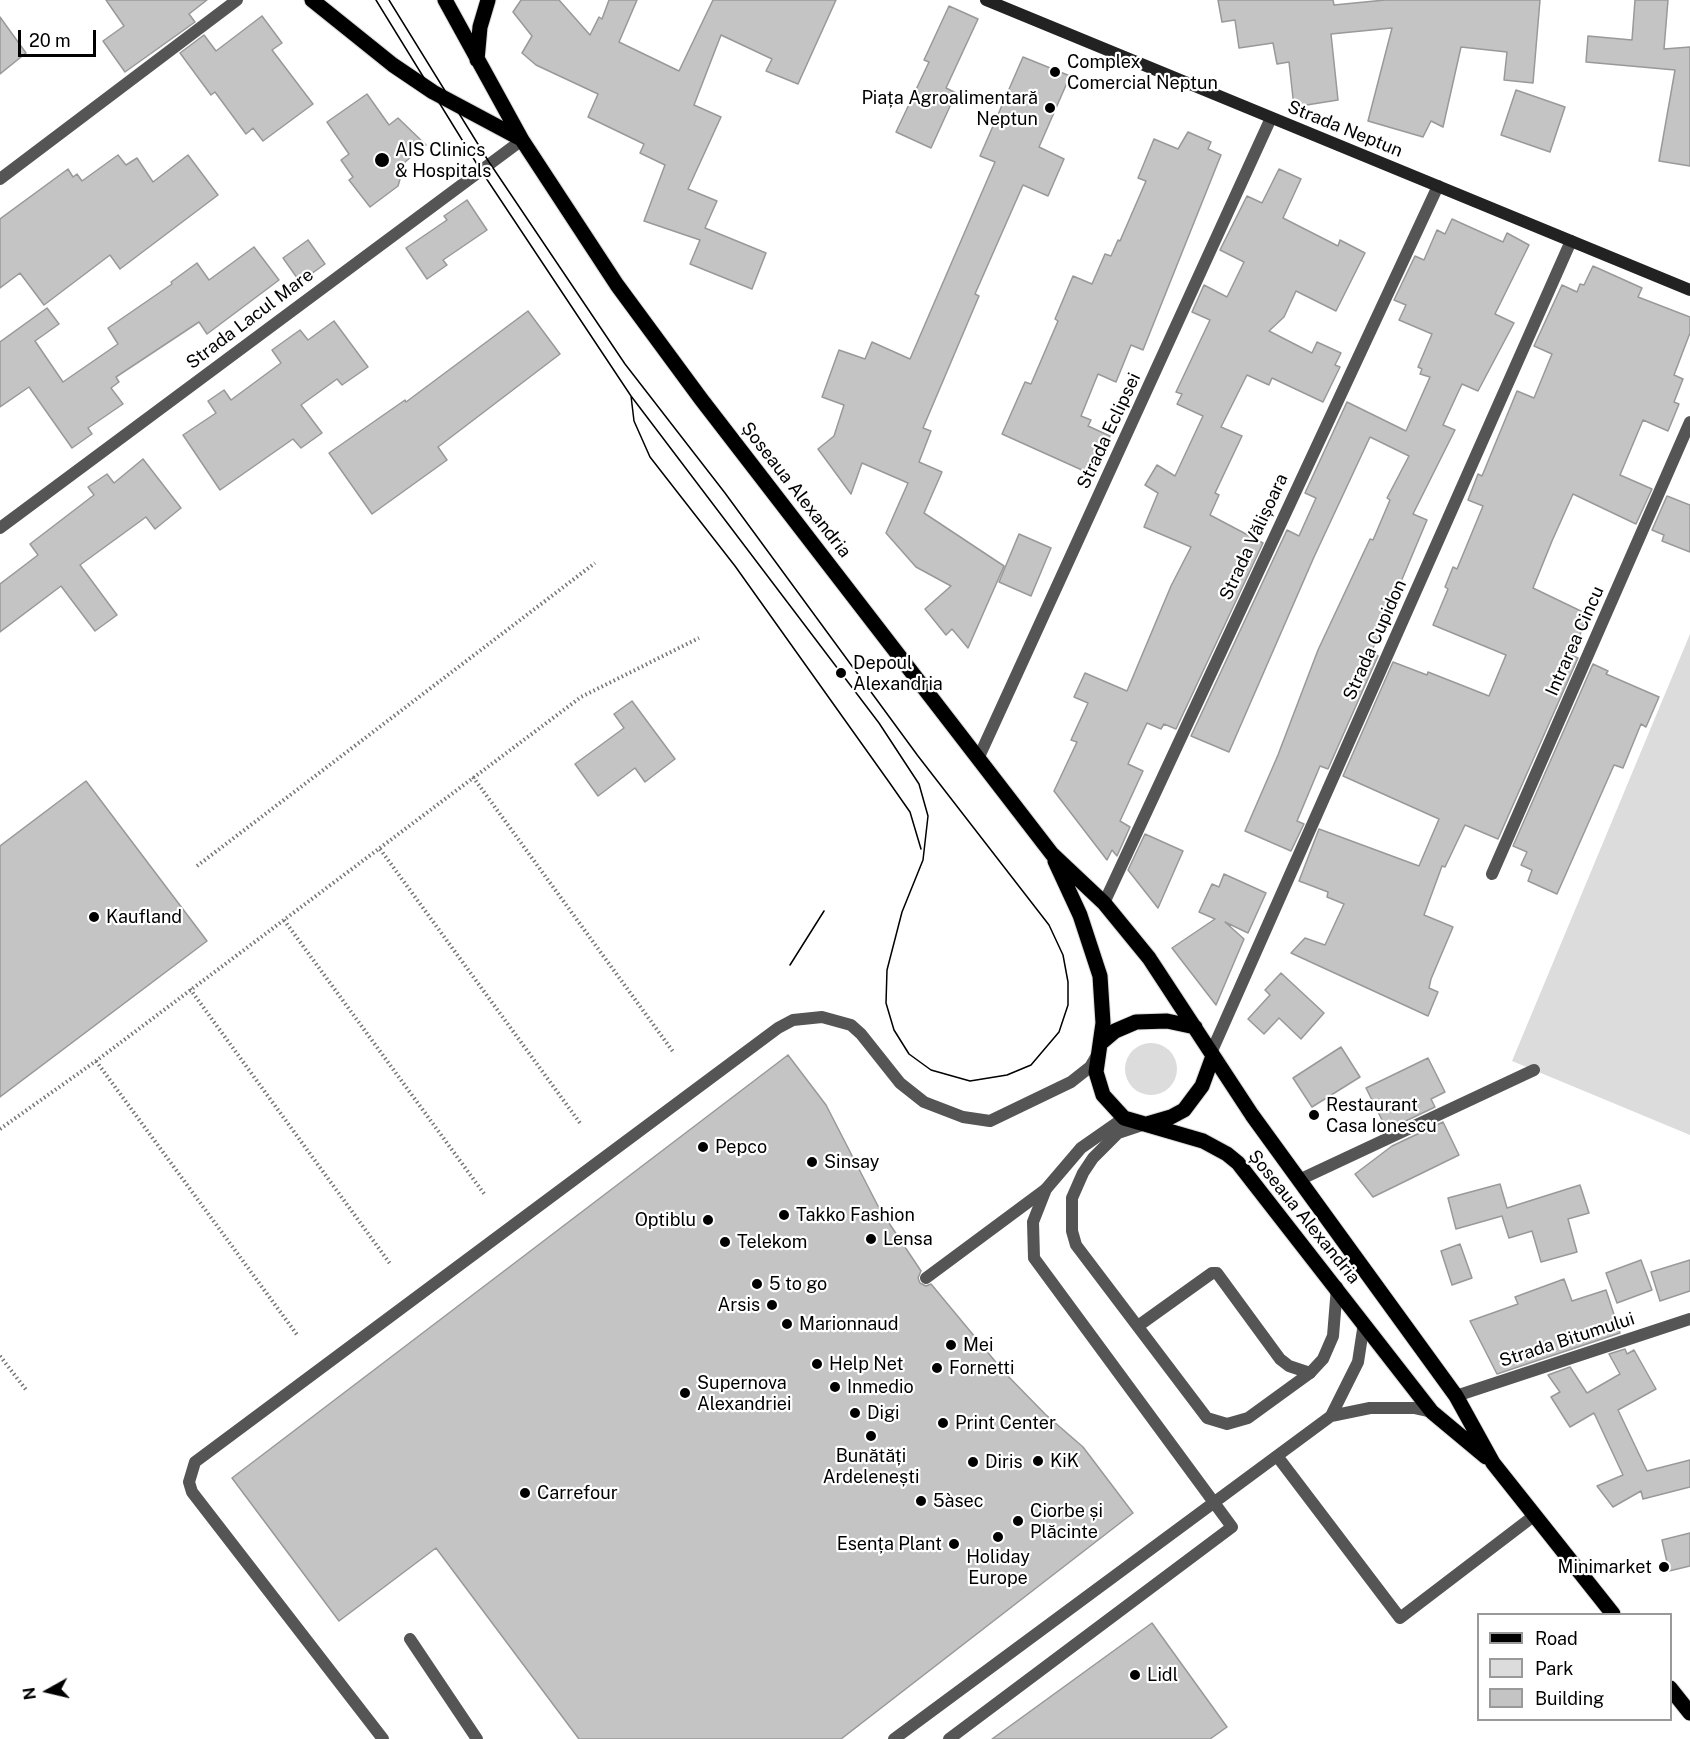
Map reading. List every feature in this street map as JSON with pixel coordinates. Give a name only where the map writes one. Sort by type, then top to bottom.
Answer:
[{"type":"main road","name":"Șoseaua Alexandria","points":[[312,0],[393,65],[433,92],[522,140]]},
{"type":"main road","name":"Șoseaua Alexandria","points":[[445,0],[522,140],[604,266],[694,389],[1052,854],[1104,903],[1149,958],[1299,1180],[1456,1396],[1493,1463],[1612,1613]]},
{"type":"main road","points":[[477,60],[480,27],[488,0]]},
{"type":"main road","name":"Șoseaua Alexandria","points":[[1052,854],[1092,946],[1103,991],[1098,1084],[1112,1107],[1124,1118],[1142,1125],[1188,1136],[1227,1154],[1251,1177],[1432,1412],[1493,1463]]},
{"type":"main road","points":[[1099,1050],[1115,1031],[1136,1022],[1167,1021],[1195,1027]]},
{"type":"main road","points":[[1142,1125],[1164,1120],[1184,1110],[1202,1086],[1212,1054]]},
{"type":"main road","points":[[1672,1689],[1689,1710]]},
{"type":"street","points":[[0,179],[237,0]]},
{"type":"street","name":"Strada Neptun","points":[[986,0],[1690,290]]},
{"type":"street","name":"Strada Eclipsei","points":[[978,759],[1271,118]]},
{"type":"street","name":"Strada Lacul Mare","points":[[0,528],[522,140]]},
{"type":"street","name":"Strada Vălișoara","points":[[1104,903],[1438,186]]},
{"type":"street","name":"Strada Cupidon","points":[[1212,1054],[1571,241]]},
{"type":"street","name":"Intrarea Cincu","points":[[1492,874],[1690,422]]},
{"type":"street","points":[[383,1739],[192,1492],[189,1482],[195,1462],[778,1028],[793,1020],[822,1017],[851,1025],[861,1034],[900,1083],[924,1102],[963,1117],[990,1121],[1071,1082],[1090,1067],[1099,1050]]},
{"type":"street","points":[[1299,1180],[1534,1070]]},
{"type":"street","points":[[927,1278],[1046,1189],[1081,1148],[1124,1118]]},
{"type":"street","points":[[1142,1125],[1118,1133],[1093,1158],[1076,1185],[1070,1215],[1077,1245],[1207,1418],[1216,1423],[1227,1424],[1248,1418],[1310,1373],[1323,1359],[1333,1336],[1336,1287]]},
{"type":"street","points":[[949,1739],[1232,1527],[1034,1258],[1033,1222],[1046,1189]]},
{"type":"street","points":[[1138,1326],[1212,1273],[1217,1273],[1280,1359],[1289,1366],[1310,1373]]},
{"type":"street","name":"Strada Bitumului","points":[[1456,1396],[1690,1319]]},
{"type":"street","points":[[1331,1416],[1358,1362],[1364,1323]]},
{"type":"street","points":[[894,1739],[1331,1416],[1370,1408],[1414,1408],[1432,1412]]},
{"type":"street","points":[[1277,1456],[1400,1618],[1535,1515]]},
{"type":"street","points":[[410,1639],[477,1739]]},
{"type":"path","points":[[197,866],[595,563]]},
{"type":"path","points":[[0,1129],[96,1061],[581,697],[699,638]]},
{"type":"path","points":[[473,777],[674,1053]]},
{"type":"path","points":[[380,849],[580,1123]]},
{"type":"path","points":[[284,920],[485,1195]]},
{"type":"path","points":[[190,989],[391,1265]]},
{"type":"path","points":[[96,1061],[298,1336]]},
{"type":"path","points":[[0,1356],[27,1390]]},
{"type":"green space","points":[[1690,634],[1690,1135],[1512,1061]]},
{"type":"green space","points":[[1151,1043],[1161,1045],[1169,1051],[1175,1059],[1177,1069],[1175,1079],[1169,1087],[1161,1093],[1151,1095],[1141,1093],[1133,1087],[1127,1079],[1125,1069],[1127,1059],[1133,1051],[1141,1045]]},
{"type":"building","points":[[106,0],[207,0],[189,14],[195,22],[125,72],[103,41],[124,26]]},
{"type":"building","points":[[521,0],[559,0],[590,35],[599,17],[602,19],[609,0],[637,0],[619,42],[679,71],[713,0],[836,0],[798,84],[766,71],[772,59],[721,35],[694,105],[721,117],[688,189],[717,201],[705,228],[766,253],[752,289],[690,264],[700,240],[644,221],[665,165],[640,153],[644,144],[588,117],[598,94],[536,65],[522,53],[532,36],[513,12]]},
{"type":"building","points":[[1218,0],[1333,0],[1334,5],[1385,0],[1540,0],[1533,83],[1504,80],[1507,52],[1461,47],[1443,127],[1431,121],[1423,137],[1368,121],[1392,28],[1331,34],[1338,100],[1294,107],[1289,62],[1277,64],[1273,43],[1239,48],[1235,20],[1222,22]]},
{"type":"building","points":[[1635,0],[1668,0],[1664,49],[1690,47],[1690,166],[1659,161],[1675,70],[1586,62],[1588,36],[1632,40]]},
{"type":"building","points":[[949,6],[978,19],[946,88],[956,93],[931,148],[896,132],[929,62],[924,60]]},
{"type":"building","points":[[262,16],[282,43],[272,50],[313,104],[263,141],[253,128],[246,134],[215,92],[211,95],[180,53],[204,35],[216,51]]},
{"type":"building","points":[[0,17],[26,53],[0,74]]},
{"type":"building","points":[[1023,57],[1070,76],[1039,147],[1064,159],[1048,196],[1023,185],[975,294],[979,296],[923,428],[931,431],[919,462],[942,472],[924,513],[1004,566],[968,648],[952,629],[946,635],[925,609],[951,586],[916,567],[886,533],[908,483],[862,463],[851,494],[818,449],[834,436],[844,405],[822,397],[839,350],[865,359],[872,342],[910,359],[995,162],[980,156]]},
{"type":"building","points":[[1516,90],[1565,107],[1550,152],[1501,135]]},
{"type":"building","points":[[367,94],[389,125],[398,118],[426,145],[405,162],[398,186],[370,207],[349,180],[353,177],[341,160],[349,154],[327,122]]},
{"type":"building","points":[[1188,132],[1211,142],[1208,149],[1221,155],[1143,350],[1131,345],[1116,382],[1098,374],[1081,416],[1091,420],[1088,426],[1110,436],[1093,475],[1002,434],[1025,382],[1031,384],[1058,321],[1055,319],[1073,276],[1092,284],[1105,254],[1111,256],[1118,240],[1120,241],[1146,181],[1138,178],[1154,139],[1178,149]]},
{"type":"building","points":[[118,155],[126,165],[137,158],[153,182],[188,155],[218,195],[120,269],[110,255],[44,305],[20,273],[0,288],[0,219],[68,169],[73,177],[77,174],[82,181]]},
{"type":"building","points":[[1279,169],[1301,179],[1283,218],[1338,246],[1340,240],[1365,253],[1336,311],[1296,291],[1284,317],[1269,331],[1312,353],[1317,342],[1341,353],[1335,365],[1340,367],[1323,402],[1272,378],[1269,385],[1247,375],[1221,427],[1242,436],[1215,493],[1219,495],[1210,515],[1263,543],[1176,729],[1164,724],[1161,729],[1147,723],[1128,764],[1143,771],[1120,821],[1130,827],[1117,856],[1112,850],[1107,860],[1054,791],[1077,742],[1071,740],[1088,703],[1074,697],[1085,673],[1127,691],[1171,586],[1191,547],[1144,527],[1158,493],[1145,485],[1157,465],[1175,476],[1203,416],[1177,404],[1182,394],[1176,392],[1210,320],[1192,312],[1204,285],[1227,297],[1244,262],[1220,250],[1247,196],[1262,203]]},
{"type":"building","points":[[467,200],[487,230],[443,260],[447,265],[427,279],[406,248],[447,220],[444,216]]},
{"type":"building","points":[[1452,219],[1503,242],[1507,233],[1529,245],[1495,314],[1514,323],[1478,391],[1462,384],[1443,425],[1455,430],[1413,514],[1427,520],[1371,653],[1378,656],[1328,769],[1320,766],[1297,821],[1304,824],[1291,851],[1245,831],[1278,755],[1318,650],[1370,539],[1373,540],[1390,500],[1387,498],[1409,456],[1370,437],[1314,557],[1229,752],[1191,736],[1287,530],[1299,536],[1316,498],[1305,493],[1347,402],[1406,431],[1430,377],[1420,374],[1422,369],[1418,367],[1432,334],[1399,320],[1406,305],[1394,300],[1415,256],[1424,260],[1437,230],[1445,234]]},
{"type":"building","points":[[308,240],[325,264],[300,282],[283,258]]},
{"type":"building","points":[[254,247],[279,280],[207,334],[199,322],[116,377],[119,382],[111,388],[123,404],[88,428],[92,434],[72,448],[29,387],[0,407],[0,342],[47,308],[59,324],[35,341],[63,382],[118,344],[108,328],[172,284],[171,282],[197,263],[209,280]]},
{"type":"building","points":[[1593,266],[1642,288],[1638,297],[1690,317],[1690,333],[1674,375],[1683,379],[1674,402],[1679,404],[1668,431],[1643,420],[1620,475],[1652,489],[1636,524],[1573,494],[1552,541],[1533,588],[1587,614],[1573,656],[1578,658],[1498,839],[1465,825],[1445,867],[1442,866],[1424,915],[1453,927],[1431,979],[1429,988],[1438,992],[1428,1016],[1291,953],[1305,938],[1325,945],[1344,904],[1327,897],[1328,892],[1299,881],[1319,829],[1419,866],[1439,819],[1343,776],[1393,662],[1427,675],[1428,672],[1489,696],[1506,655],[1433,625],[1448,589],[1445,587],[1453,567],[1457,569],[1483,506],[1468,500],[1478,474],[1482,476],[1517,391],[1534,398],[1552,354],[1534,346],[1562,285],[1577,292],[1580,284],[1584,285]]},
{"type":"building","points":[[528,311],[560,354],[438,447],[447,460],[372,514],[329,453],[405,400],[406,402]]},
{"type":"building","points":[[334,321],[368,367],[342,385],[337,379],[301,405],[322,433],[301,448],[293,439],[220,490],[183,435],[216,413],[208,401],[224,390],[231,400],[281,363],[272,350],[300,330],[308,340]]},
{"type":"building","points":[[143,459],[181,508],[155,529],[146,517],[80,565],[117,615],[95,631],[61,586],[0,632],[0,584],[38,555],[30,544],[94,495],[88,487],[107,474],[114,483]]},
{"type":"building","points":[[1667,496],[1690,505],[1690,552],[1662,541],[1664,535],[1652,530]]},
{"type":"building","points":[[1019,534],[1051,548],[1031,596],[999,582]]},
{"type":"building","points":[[1593,664],[1608,671],[1606,674],[1659,697],[1646,727],[1641,724],[1623,768],[1614,765],[1557,894],[1528,881],[1532,870],[1521,865],[1527,852],[1513,846]]},
{"type":"building","points":[[632,701],[675,759],[645,782],[635,768],[598,796],[575,764],[624,728],[614,714]]},
{"type":"building","name":"Kaufland","points":[[86,781],[207,941],[0,1097],[0,846]]},
{"type":"building","points":[[1145,834],[1183,851],[1158,908],[1128,870]]},
{"type":"building","points":[[1224,874],[1266,893],[1248,933],[1225,922],[1244,939],[1216,1005],[1172,948],[1215,919],[1199,912],[1212,884],[1219,887]]},
{"type":"building","points":[[1281,973],[1324,1013],[1301,1039],[1279,1018],[1264,1034],[1248,1019],[1270,995],[1265,990]]},
{"type":"building","points":[[1341,1047],[1360,1077],[1312,1107],[1293,1078]]},
{"type":"building","name":"Supernova Alexandriei","points":[[788,1055],[826,1105],[879,1208],[921,1271],[918,1278],[920,1283],[926,1286],[931,1284],[1004,1372],[1045,1414],[1083,1447],[1133,1513],[841,1739],[579,1739],[436,1548],[339,1621],[232,1478]]},
{"type":"building","points":[[1428,1058],[1445,1092],[1431,1099],[1435,1107],[1387,1130],[1366,1088]]},
{"type":"building","points":[[1443,1122],[1459,1155],[1373,1197],[1355,1174],[1392,1146]]},
{"type":"building","points":[[1500,1184],[1507,1208],[1580,1185],[1589,1213],[1568,1219],[1577,1252],[1541,1262],[1532,1231],[1509,1238],[1502,1216],[1456,1229],[1448,1198]]},
{"type":"building","points":[[1460,1244],[1472,1278],[1452,1285],[1441,1251]]},
{"type":"building","points":[[1641,1260],[1652,1290],[1617,1303],[1606,1273]]},
{"type":"building","points":[[1690,1260],[1690,1291],[1660,1301],[1651,1272]]},
{"type":"building","points":[[1564,1279],[1572,1301],[1606,1290],[1620,1333],[1497,1374],[1470,1321],[1518,1304],[1515,1297]]},
{"type":"building","points":[[1625,1349],[1627,1354],[1634,1350],[1656,1389],[1618,1410],[1647,1471],[1690,1460],[1690,1487],[1643,1499],[1641,1491],[1613,1507],[1597,1486],[1623,1475],[1594,1413],[1570,1427],[1551,1397],[1560,1392],[1548,1375],[1570,1367],[1587,1393],[1620,1374],[1609,1354]]},
{"type":"building","points":[[1690,1533],[1690,1566],[1669,1571],[1662,1540]]},
{"type":"building","name":"Lidl","points":[[1152,1623],[1227,1727],[1210,1739],[992,1739]]},
{"type":"tram line","points":[[376,0],[480,169],[631,396],[879,723],[919,784],[928,816],[923,860],[902,912],[887,970],[886,1003],[894,1030],[909,1054],[931,1070],[970,1081],[1007,1075],[1031,1065],[1059,1032],[1068,1005],[1068,982],[1063,955],[1049,925],[918,756],[725,493],[625,364],[489,162],[389,0]]},
{"type":"tram line","points":[[631,396],[634,421],[650,457],[735,566],[910,812],[921,849]]},
{"type":"tram line","points":[[790,965],[824,911]]},
{"type":"place","name":"Complex Comercial Neptun","points":[[1055,72]]},
{"type":"place","name":"Piața Agroalimentară Neptun","points":[[1050,108]]},
{"type":"place","name":"AIS Clinics & Hospitals","points":[[382,160]]},
{"type":"place","name":"Depoul Alexandria","points":[[841,673]]},
{"type":"place","name":"Kaufland","points":[[94,917]]},
{"type":"place","name":"Restaurant Casa Ionescu","points":[[1314,1115]]},
{"type":"place","name":"Pepco","points":[[703,1147]]},
{"type":"place","name":"Sinsay","points":[[812,1162]]},
{"type":"place","name":"Takko Fashion","points":[[784,1215]]},
{"type":"place","name":"Optiblu","points":[[708,1220]]},
{"type":"place","name":"Lensa","points":[[871,1239]]},
{"type":"place","name":"Telekom","points":[[725,1242]]},
{"type":"place","name":"5 to go","points":[[757,1284]]},
{"type":"place","name":"Arsis","points":[[772,1305]]},
{"type":"place","name":"Marionnaud","points":[[787,1324]]},
{"type":"place","name":"Mei","points":[[951,1345]]},
{"type":"place","name":"Help Net","points":[[817,1364]]},
{"type":"place","name":"Fornetti","points":[[937,1368]]},
{"type":"place","name":"Inmedio","points":[[835,1387]]},
{"type":"place","name":"Supernova Alexandriei","points":[[685,1393]]},
{"type":"place","name":"Digi","points":[[855,1413]]},
{"type":"place","name":"Print Center","points":[[943,1423]]},
{"type":"place","name":"Bunătăți Ardelenești","points":[[871,1436]]},
{"type":"place","name":"KiK","points":[[1038,1461]]},
{"type":"place","name":"Diris","points":[[973,1462]]},
{"type":"place","name":"Carrefour","points":[[525,1493]]},
{"type":"place","name":"5àsec","points":[[921,1501]]},
{"type":"place","name":"Ciorbe și Plăcinte","points":[[1018,1521]]},
{"type":"place","name":"Holiday Europe","points":[[998,1537]]},
{"type":"place","name":"Esența Plant","points":[[954,1544]]},
{"type":"place","name":"Minimarket","points":[[1664,1567]]},
{"type":"place","name":"Lidl","points":[[1135,1675]]}]
